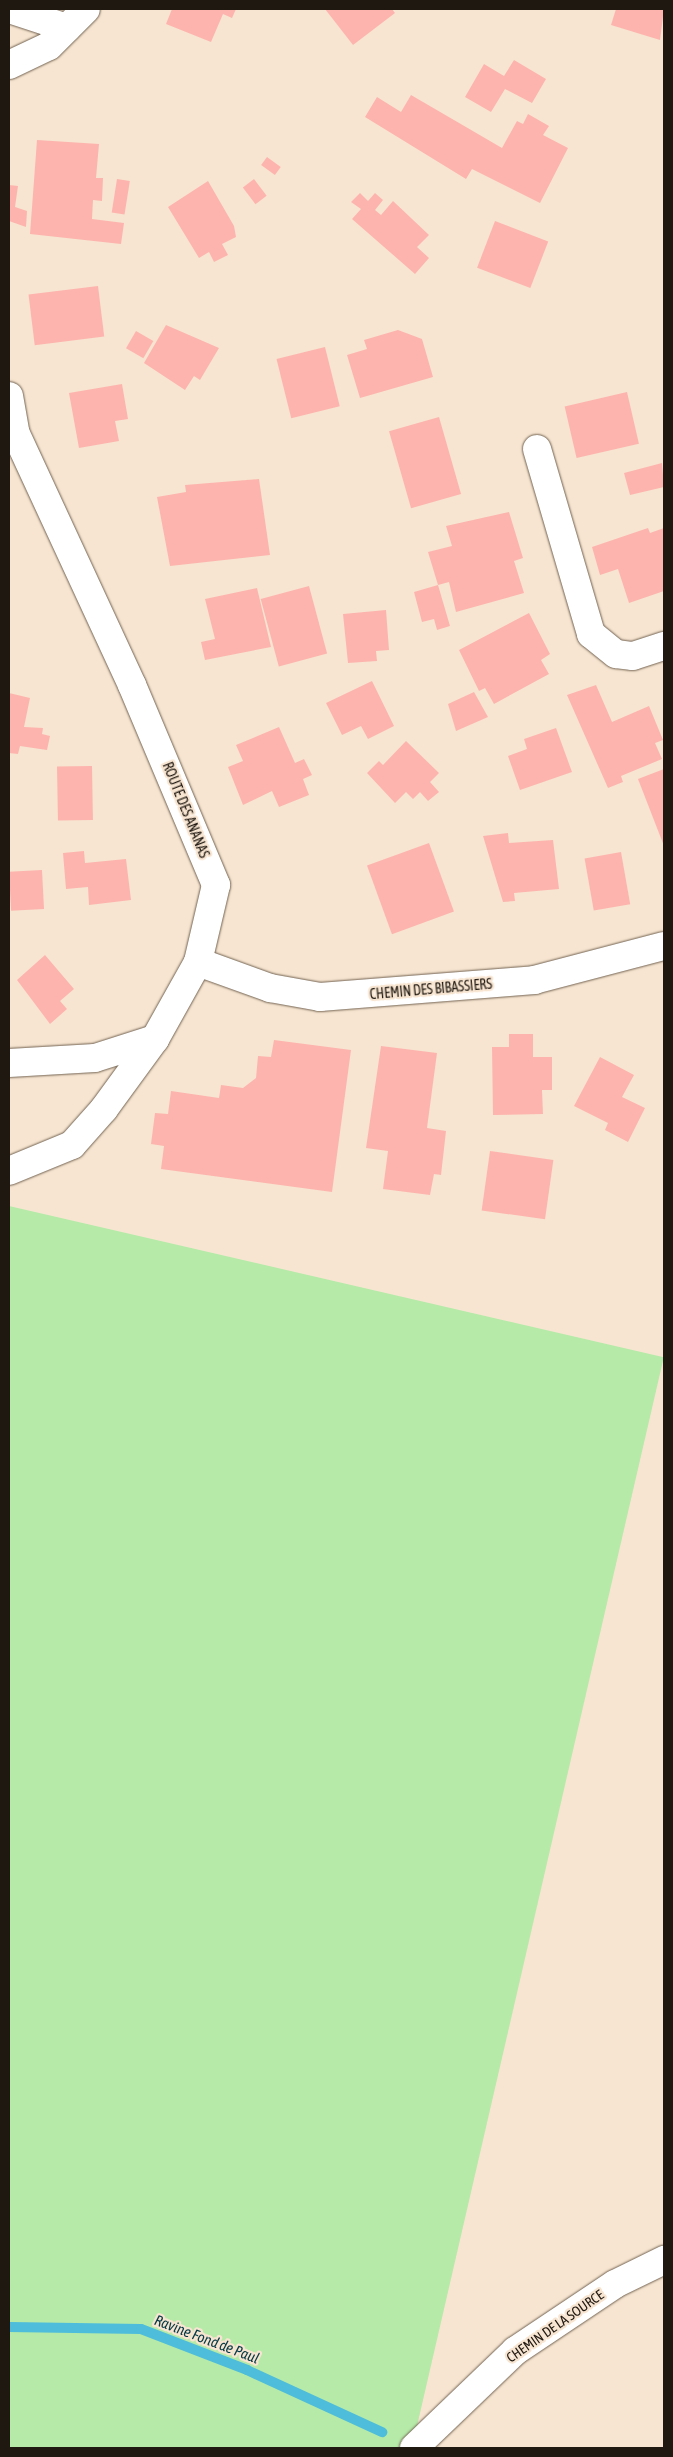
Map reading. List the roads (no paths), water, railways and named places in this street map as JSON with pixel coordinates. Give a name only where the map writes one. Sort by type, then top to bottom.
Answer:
[{"type":"street","points":[[9,9],[67,28]]},
{"type":"street","points":[[9,64],[49,46],[86,9]]},
{"type":"street","name":"ROUTE DES ANANAS","points":[[9,396],[16,434],[140,703],[216,885],[198,962],[155,1039],[104,1109],[72,1145],[9,1170]]},
{"type":"street","points":[[537,449],[591,634],[616,654],[633,656],[664,646]]},
{"type":"street","name":"CHEMIN DES BIBASSIERS","points":[[198,962],[270,988],[320,997],[534,980],[664,946]]},
{"type":"street","points":[[9,1063],[94,1058],[155,1039]]},
{"type":"street","name":"CHEMIN DE LA SOURCE","points":[[414,2448],[515,2351],[615,2284],[664,2260]]},
{"type":"waterway","name":"Ravine Fond de Paul","points":[[9,2327],[141,2329],[247,2370],[382,2432]]}]
